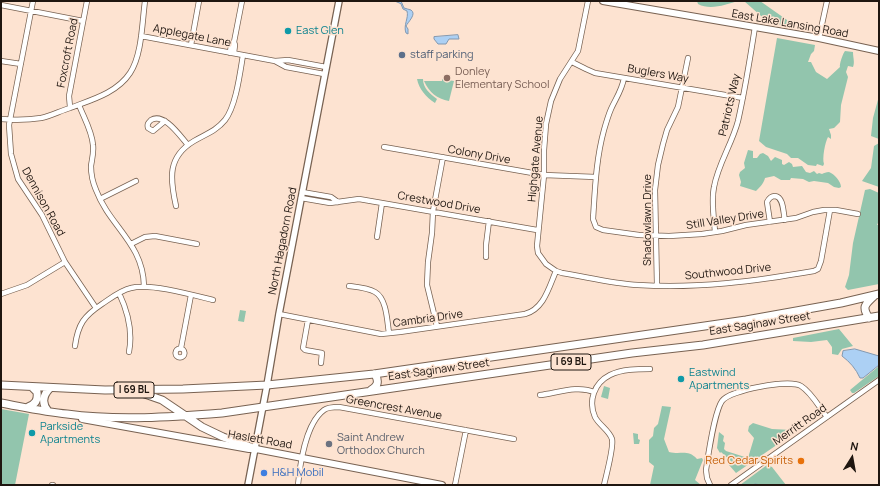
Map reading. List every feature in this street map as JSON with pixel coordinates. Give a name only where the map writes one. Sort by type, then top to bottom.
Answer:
[{"type":"main road","name":"East Lake Lansing Road","points":[[603,1],[819,38],[879,51]]},
{"type":"main road","points":[[869,318],[864,310],[866,303],[877,295]]},
{"type":"main road","name":"East Saginaw Street","points":[[1,385],[123,390],[267,385],[374,374],[746,320],[877,295]]},
{"type":"main road","name":"East Saginaw Street","points":[[1,403],[76,415],[134,418],[222,413],[632,353],[703,345],[879,316]]},
{"type":"main road","points":[[369,391],[378,384],[374,374]]},
{"type":"main road","points":[[28,408],[37,402],[37,392],[32,387]]},
{"type":"main road","points":[[48,411],[43,403],[44,395],[50,388]]},
{"type":"main road","points":[[123,390],[155,396],[170,404],[202,427],[216,434],[256,449]]},
{"type":"main road","name":"Haslett Road","points":[[76,415],[79,418],[249,449],[256,449],[442,485]]},
{"type":"street","name":"Dennison Road","points":[[33,1],[10,120],[9,130],[11,154],[15,173],[22,186],[42,215],[65,262],[96,308]]},
{"type":"street","name":"Foxcroft Road","points":[[70,107],[69,96],[87,1]]},
{"type":"street","points":[[141,36],[145,1]]},
{"type":"street","points":[[190,45],[199,1]]},
{"type":"street","points":[[232,53],[235,45],[234,42],[242,1]]},
{"type":"street","name":"North Hagadorn Road","points":[[248,485],[256,449],[301,195],[339,1]]},
{"type":"street","name":"Highgate Avenue","points":[[556,271],[546,264],[538,253],[536,246],[544,175],[543,162],[550,107],[560,79],[572,62],[579,46],[588,1]]},
{"type":"street","points":[[819,38],[826,1]]},
{"type":"street","points":[[1,5],[84,21]]},
{"type":"street","name":"Patriots Way","points":[[715,232],[713,200],[714,186],[719,169],[733,136],[743,98],[755,27]]},
{"type":"street","name":"Applegate Lane","points":[[1,119],[10,120],[42,118],[79,105],[113,89],[130,73],[137,57],[141,36],[243,55],[276,62],[286,67],[324,74]]},
{"type":"street","points":[[176,206],[171,186],[172,171],[176,160],[188,145],[213,131],[225,119],[233,105],[243,55]]},
{"type":"street","name":"Shadowlawn Drive","points":[[657,285],[655,190],[658,165],[667,130],[678,107],[688,58]]},
{"type":"street","name":"Applegate Lane","points":[[276,62],[288,60],[326,67]]},
{"type":"street","points":[[1,61],[21,64]]},
{"type":"street","name":"Buglers Way","points":[[572,62],[595,73],[743,98]]},
{"type":"street","points":[[596,177],[604,130],[622,87],[624,78]]},
{"type":"street","points":[[79,105],[92,136],[92,176],[100,199],[131,244],[139,259],[144,286]]},
{"type":"street","points":[[165,121],[171,125],[188,145]]},
{"type":"street","name":"Colony Drive","points":[[384,147],[544,175],[596,177]]},
{"type":"street","points":[[437,326],[427,285],[433,211],[443,157]]},
{"type":"street","name":"Still Valley Drive","points":[[596,177],[593,219],[594,225],[598,228],[612,232],[656,236],[683,236],[797,218],[819,210],[858,214]]},
{"type":"street","points":[[100,199],[136,181]]},
{"type":"street","name":"Crestwood Drive","points":[[301,195],[330,203],[359,199],[537,230]]},
{"type":"street","points":[[770,222],[767,202],[769,198],[773,196],[778,197],[781,201],[784,220]]},
{"type":"street","points":[[377,237],[382,203]]},
{"type":"street","name":"Southwood Drive","points":[[556,271],[613,282],[638,285],[677,286],[725,284],[814,271],[818,268],[821,261],[830,210]]},
{"type":"street","points":[[486,257],[489,221]]},
{"type":"street","points":[[131,244],[145,237],[155,236],[197,244]]},
{"type":"street","points":[[1,294],[27,285],[65,262]]},
{"type":"street","name":"Cambria Drive","points":[[279,314],[381,334],[525,314],[534,311],[542,301],[556,271]]},
{"type":"street","points":[[75,346],[80,325],[84,318],[118,293],[131,288],[144,286],[214,300]]},
{"type":"street","points":[[349,286],[372,290],[381,297],[389,333]]},
{"type":"street","points":[[118,293],[127,314],[131,335],[129,352]]},
{"type":"street","points":[[181,348],[191,295]]},
{"type":"street","points":[[308,320],[303,348],[305,350],[322,354],[321,363]]},
{"type":"street","points":[[604,485],[612,440],[596,418],[592,406],[594,392],[602,381],[610,375],[620,372],[650,369]]},
{"type":"street","name":"Merritt Road","points":[[731,485],[879,380]]},
{"type":"street","points":[[710,485],[706,470],[717,412],[722,402],[730,395],[736,392],[761,387],[788,383],[796,384],[807,391],[827,417]]},
{"type":"street","points":[[540,395],[580,389],[588,389],[594,392]]},
{"type":"street","name":"Greencrest Avenue","points":[[302,458],[312,425],[322,412],[333,406],[514,439]]},
{"type":"street","points":[[455,485],[466,430]]},
{"type":"street","points":[[298,485],[302,458]]},
{"type":"green space","points":[[697,1],[739,1],[708,7],[698,4]]},
{"type":"green space","points":[[744,1],[760,1],[787,20],[789,26],[769,23]]},
{"type":"green space","points":[[777,38],[815,45],[814,51],[808,62],[811,62],[816,72],[827,79],[840,67],[841,59],[845,51],[853,52],[853,67],[848,66],[846,72],[848,77],[841,105],[840,122],[834,128],[829,129],[831,139],[828,137],[826,143],[823,166],[817,164],[816,166],[808,165],[798,158],[791,158],[787,154],[766,147],[759,141]]},
{"type":"green space","points":[[417,79],[423,79],[429,93],[437,99],[435,103],[423,92]]},
{"type":"green space","points":[[442,79],[454,81],[449,101],[441,99],[434,94],[424,81],[442,81]]},
{"type":"green space","points":[[879,96],[879,139],[871,136],[873,118]]},
{"type":"green space","points":[[879,143],[879,187],[862,181],[871,168],[874,146]]},
{"type":"green space","points":[[748,150],[753,151],[753,158],[757,158],[763,153],[768,156],[771,161],[775,157],[782,160],[782,164],[784,165],[789,162],[793,167],[802,166],[806,172],[810,173],[814,171],[817,174],[822,174],[829,172],[837,178],[841,187],[834,187],[828,183],[814,181],[809,182],[803,179],[791,178],[790,180],[781,180],[774,176],[765,178],[763,183],[756,191],[740,186],[741,182],[739,175],[745,168],[744,163]]},
{"type":"green space","points":[[870,189],[879,193],[879,221],[877,225],[879,225],[879,284],[848,290],[845,287],[849,275],[853,243],[865,190]]},
{"type":"green space","points":[[240,310],[246,311],[244,322],[238,321]]},
{"type":"green space","points":[[839,329],[853,346],[842,349],[838,355],[832,354],[832,347],[827,340],[811,342],[793,341],[793,338]]},
{"type":"green space","points":[[879,366],[879,376],[852,393],[850,390]]},
{"type":"green space","points":[[604,386],[610,388],[608,399],[601,397]]},
{"type":"green space","points":[[662,406],[671,407],[664,439],[669,452],[687,453],[691,454],[697,459],[702,458],[703,460],[695,480],[701,485],[650,485],[654,466],[649,462],[649,440],[653,436],[654,428],[658,424]]},
{"type":"green space","points":[[1,409],[29,414],[15,485],[1,485]]},
{"type":"green space","points":[[753,423],[772,429],[792,430],[794,433],[736,473],[729,465],[732,462],[721,452],[720,453],[717,448],[719,432],[724,436],[724,449],[726,451],[748,458],[754,438],[748,431],[749,426]]},
{"type":"green space","points":[[633,433],[638,434],[638,439],[640,440],[639,444],[634,444]]},
{"type":"green space","points":[[767,465],[772,467],[786,485],[740,485]]},
{"type":"water","points":[[395,1],[401,1],[404,8],[413,12],[413,16],[406,26],[408,29],[408,34],[405,30],[407,11],[403,9],[401,4]]},
{"type":"water","points":[[458,35],[459,39],[449,39],[446,44],[438,44],[434,39],[434,37]]},
{"type":"water","points":[[855,349],[879,356],[879,365],[863,378],[860,378],[848,361],[842,356],[843,351]]},
{"type":"waterway","points":[[755,484],[761,485]]},
{"type":"place","name":"East Glen","points":[[288,31]]},
{"type":"place","name":"staff parking","points":[[402,55]]},
{"type":"place","name":"Donley Elementary School","points":[[447,78]]},
{"type":"place","name":"Eastwind Apartments","points":[[681,379]]},
{"type":"place","name":"Parkside Apartments","points":[[32,433]]},
{"type":"place","name":"Saint Andrew Orthodox Church","points":[[329,444]]},
{"type":"place","name":"Red Cedar Spirits","points":[[801,461]]},
{"type":"place","name":"H&H Mobil","points":[[264,473]]}]
